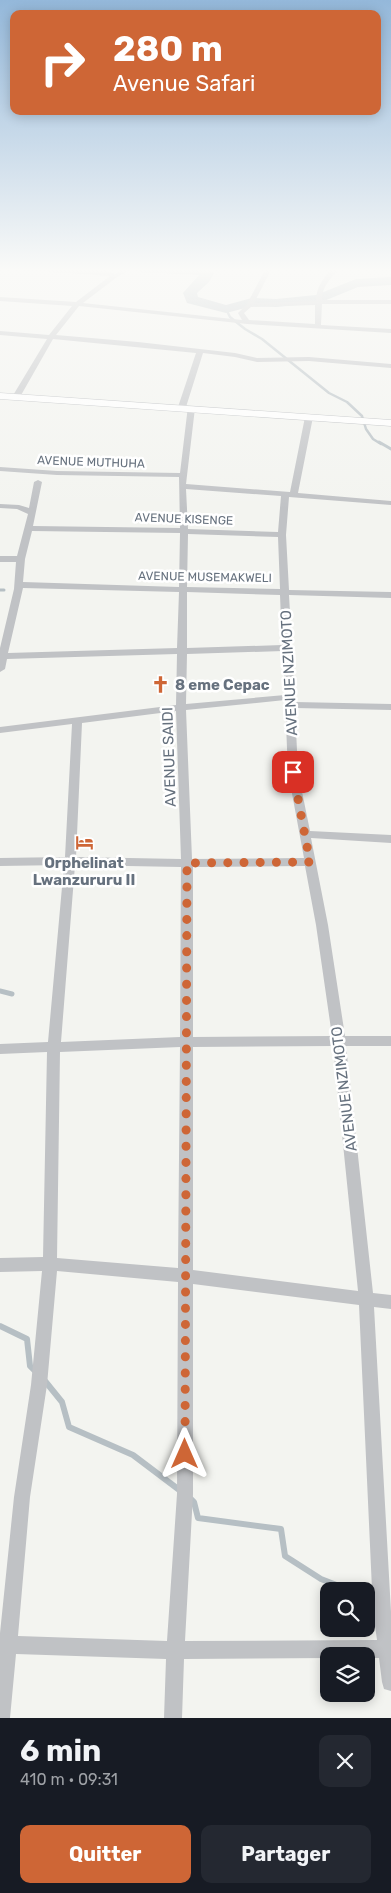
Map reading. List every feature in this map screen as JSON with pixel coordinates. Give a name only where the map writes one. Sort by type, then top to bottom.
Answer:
[{"type":"main road","points":[[0,396],[390,423]]},
{"type":"street","points":[[16,397],[45,348]]},
{"type":"street","points":[[170,348],[235,355],[257,360],[309,359],[391,366]]},
{"type":"street","name":"AVENUE SAIDI","points":[[174,1718],[174,1650],[185,1494],[187,863],[182,707],[184,531],[182,475],[186,408],[200,352]]},
{"type":"street","points":[[285,591],[282,535],[289,496],[309,417]]},
{"type":"street","name":"AVENUE MUTHUHA","points":[[0,469],[57,473],[182,475]]},
{"type":"street","points":[[0,669],[38,482]]},
{"type":"street","points":[[182,486],[391,503]]},
{"type":"street","points":[[0,506],[19,507],[32,513]]},
{"type":"street","name":"AVENUE KISENGE","points":[[29,528],[282,535]]},
{"type":"street","points":[[0,559],[21,559]]},
{"type":"street","name":"AVENUE MUSEMAKWELI","points":[[18,584],[391,595]]},
{"type":"street","name":"AVENUE NZIMOTO","points":[[285,591],[286,648],[293,772],[310,862],[339,1041],[366,1298],[382,1611],[390,1649]]},
{"type":"street","points":[[2,656],[286,648]]},
{"type":"street","points":[[0,730],[182,707],[290,701],[391,708]]},
{"type":"street","points":[[1,1718],[4,1644],[22,1497],[40,1376],[50,1264],[54,1046],[70,861],[77,721]]},
{"type":"street","points":[[305,834],[391,838]]},
{"type":"street","points":[[0,862],[310,862]]},
{"type":"street","points":[[0,1049],[187,1042],[391,1041]]},
{"type":"street","points":[[0,1265],[50,1264],[186,1276],[391,1302]]},
{"type":"street","points":[[4,1644],[174,1650],[390,1649],[391,1682]]},
{"type":"waterway","points":[[273,348],[329,393],[347,402],[362,416],[366,429],[373,439],[381,444]]},
{"type":"waterway","points":[[379,442],[391,449]]},
{"type":"waterway","points":[[0,991],[12,994]]},
{"type":"waterway","points":[[0,1326],[27,1339],[30,1366],[36,1372]]},
{"type":"waterway","points":[[45,1381],[62,1402],[69,1427],[133,1455],[182,1492]]},
{"type":"waterway","points":[[188,1496],[194,1502],[198,1518],[281,1529],[285,1556],[329,1582]]},
{"type":"place","name":"8 eme Cepac","points":[[161,685]]},
{"type":"place","name":"Orphelinat Lwanzururu II","points":[[84,842]]},
{"type":"route","points":[[185,1454],[187,863],[310,862],[293,772]]}]
